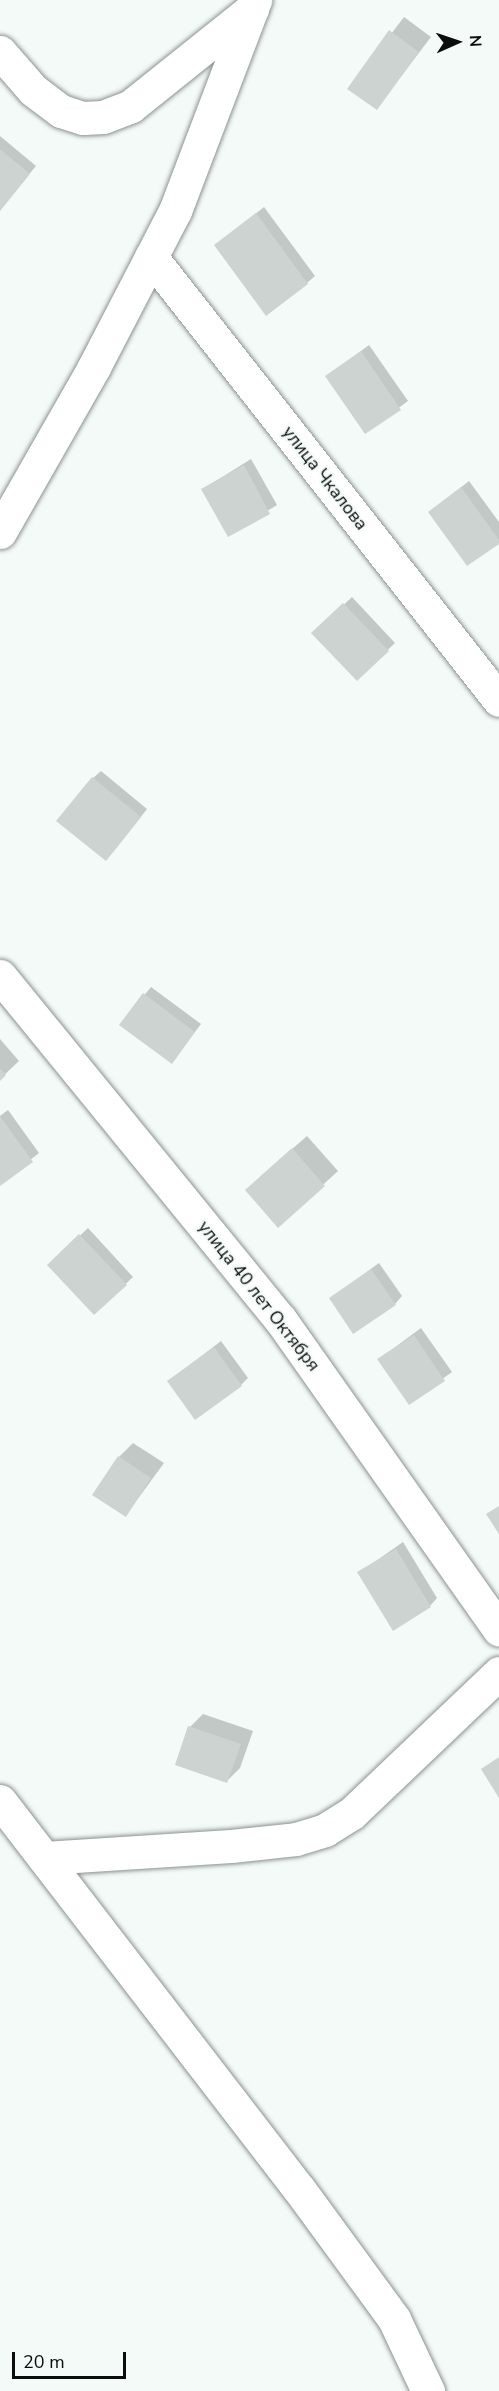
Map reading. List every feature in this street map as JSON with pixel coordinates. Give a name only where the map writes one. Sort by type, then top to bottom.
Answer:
[{"type":"street","points":[[0,52],[33,90],[61,111],[83,118],[103,117],[131,106],[254,4]]},
{"type":"street","points":[[0,532],[175,211],[254,4]]},
{"type":"street","name":"улица Чкалова","points":[[151,257],[499,700]]},
{"type":"street","name":"улица 40 лет Октября","points":[[0,976],[280,1319],[499,1630]]},
{"type":"street","points":[[44,1858],[231,1846],[296,1839],[325,1830],[352,1813],[499,1673]]},
{"type":"street","points":[[0,1801],[394,2319],[428,2391]]},
{"type":"building","points":[[389,30],[419,52],[377,110],[347,89]]},
{"type":"building","points":[[0,149],[30,174],[0,211]]},
{"type":"building","points":[[256,213],[308,284],[266,316],[214,245]]},
{"type":"building","points":[[361,351],[401,410],[365,434],[325,376]]},
{"type":"building","points":[[244,465],[270,514],[228,537],[201,489]]},
{"type":"building","points":[[461,487],[499,540],[499,544],[467,566],[428,512]]},
{"type":"building","points":[[343,603],[389,651],[357,681],[311,633]]},
{"type":"building","points":[[92,777],[141,817],[106,861],[56,821]]},
{"type":"building","points":[[143,993],[195,1032],[172,1064],[119,1025]]},
{"type":"building","points":[[0,1068],[6,1075],[0,1081]]},
{"type":"building","points":[[0,1116],[33,1162],[0,1186]]},
{"type":"building","points":[[292,1148],[325,1186],[278,1228],[245,1190]]},
{"type":"building","points":[[79,1234],[127,1285],[94,1315],[47,1265]]},
{"type":"building","points":[[371,1269],[396,1305],[353,1334],[329,1298]]},
{"type":"building","points":[[414,1335],[445,1381],[409,1405],[377,1359]]},
{"type":"building","points":[[214,1347],[242,1386],[195,1420],[167,1381]]},
{"type":"building","points":[[118,1456],[151,1478],[126,1517],[92,1495]]},
{"type":"building","points":[[499,1506],[499,1534],[486,1514]]},
{"type":"building","points":[[396,1549],[431,1607],[393,1631],[357,1572]]},
{"type":"building","points":[[188,1726],[241,1744],[227,1783],[175,1765]]},
{"type":"building","points":[[499,1757],[499,1798],[481,1769]]}]
